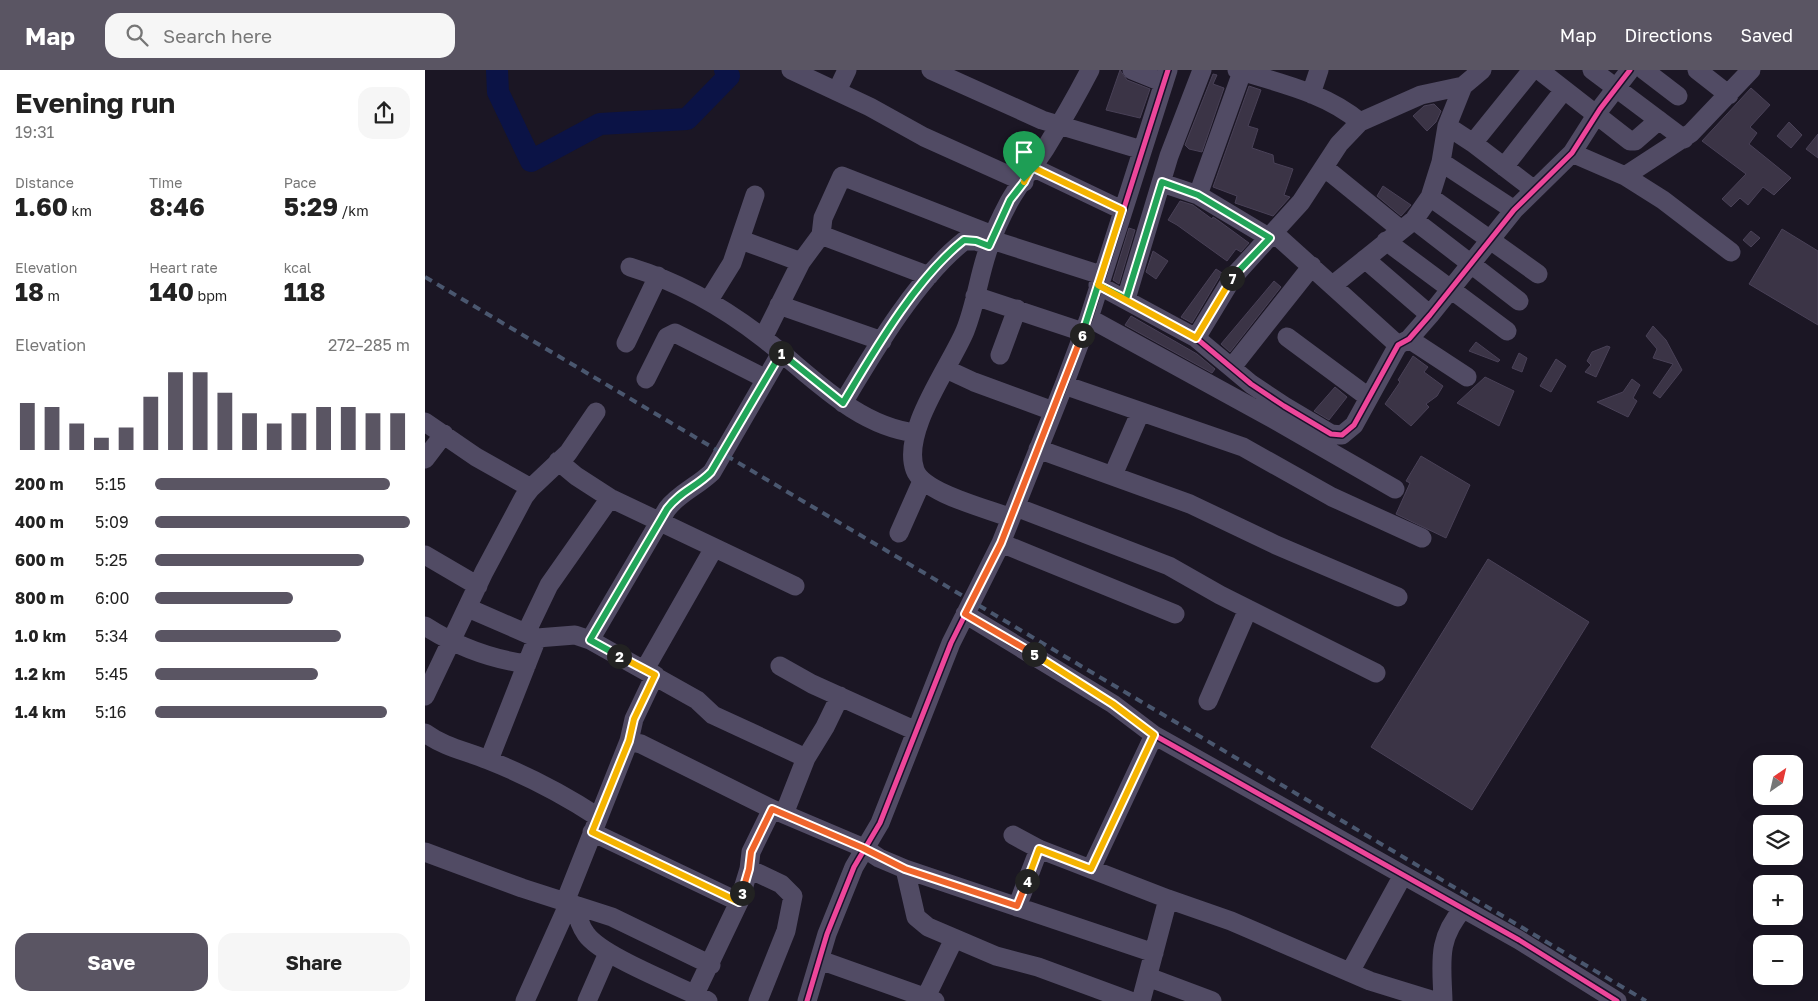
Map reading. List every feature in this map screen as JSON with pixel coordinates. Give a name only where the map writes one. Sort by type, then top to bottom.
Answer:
[{"type":"street","points":[[791,70],[837,91],[925,137],[1122,210]]},
{"type":"street","points":[[837,91],[847,70]]},
{"type":"street","points":[[931,70],[965,87],[1059,126],[1142,150]]},
{"type":"street","points":[[1090,70],[1059,126],[1010,200],[991,240],[966,329],[946,369],[927,400],[916,433],[913,455],[915,470],[922,481],[941,492],[1014,512],[1169,566],[1248,609],[1375,673]]},
{"type":"street","points":[[807,1001],[827,934],[863,848],[880,823],[965,614],[1001,543],[1086,325],[1166,76],[1132,70]]},
{"type":"street","points":[[1126,299],[1169,156],[1201,70]]},
{"type":"street","points":[[1311,94],[1319,70]]},
{"type":"street","points":[[1196,338],[1233,277],[1301,202],[1339,144],[1360,122],[1421,95],[1463,86],[1482,70]]},
{"type":"street","points":[[1473,143],[1532,70]]},
{"type":"street","points":[[1539,70],[1630,141],[1635,141],[1659,120]]},
{"type":"street","points":[[1593,70],[1684,139]]},
{"type":"street","points":[[763,338],[801,262],[821,235],[823,218],[840,178],[844,175],[991,240],[1100,280],[1126,299],[1196,338],[1232,366],[1251,384],[1284,406],[1337,436],[1347,433],[1403,342],[1430,315],[1514,210],[1533,189],[1572,153],[1629,70]]},
{"type":"street","points":[[1644,70],[1678,96]]},
{"type":"street","points":[[1697,70],[1729,95]]},
{"type":"street","points":[[1625,176],[1684,139],[1729,95],[1751,70]]},
{"type":"street","points":[[1198,195],[1240,71],[1311,94],[1346,110],[1360,122]]},
{"type":"street","points":[[1333,285],[1400,230],[1430,197],[1441,162],[1447,126],[1463,86]]},
{"type":"street","points":[[1504,167],[1564,90]]},
{"type":"street","points":[[1447,126],[1473,143],[1533,189]]},
{"type":"street","points":[[1572,153],[1625,176],[1663,200],[1731,252]]},
{"type":"street","points":[[1441,162],[1514,210]]},
{"type":"street","points":[[1325,168],[1400,230],[1450,290],[1507,331]]},
{"type":"street","points":[[1162,182],[1198,195],[1272,235],[1403,342],[1467,377]]},
{"type":"street","points":[[709,300],[732,264],[755,195]]},
{"type":"street","points":[[1430,197],[1492,239],[1538,274]]},
{"type":"street","points":[[1400,230],[1470,265],[1519,301]]},
{"type":"street","points":[[821,235],[929,276]]},
{"type":"street","points":[[741,240],[801,262]]},
{"type":"street","points":[[843,403],[881,341],[929,276],[964,240],[991,240]]},
{"type":"street","points":[[1365,259],[1430,315]]},
{"type":"street","points":[[1232,366],[1312,266]]},
{"type":"street","points":[[630,267],[658,276],[709,300],[763,338],[843,403],[899,431],[916,433]]},
{"type":"street","points":[[626,343],[658,276]]},
{"type":"street","points":[[975,296],[1017,310],[1086,325],[1275,420],[1395,489]]},
{"type":"street","points":[[779,305],[881,341]]},
{"type":"street","points":[[1000,355],[1017,310]]},
{"type":"street","points":[[646,379],[667,337],[670,333],[675,333],[766,379]]},
{"type":"street","points":[[1287,337],[1368,397]]},
{"type":"street","points":[[590,640],[659,522],[675,498],[701,482],[711,472],[781,353]]},
{"type":"street","points":[[946,369],[974,382],[1053,411]]},
{"type":"street","points":[[1064,385],[1140,413],[1243,447],[1347,504],[1422,538]]},
{"type":"street","points":[[425,696],[478,586],[531,488],[568,453],[596,412]]},
{"type":"street","points":[[1113,475],[1140,413]]},
{"type":"street","points":[[425,422],[476,457],[531,488]]},
{"type":"street","points":[[425,459],[445,434]]},
{"type":"street","points":[[1038,449],[1191,504],[1276,545],[1398,597]]},
{"type":"street","points":[[558,461],[576,476],[610,498],[795,586]]},
{"type":"street","points":[[899,533],[922,481]]},
{"type":"street","points":[[489,760],[527,664],[532,636],[549,585],[610,498]]},
{"type":"street","points":[[1001,543],[1175,614]]},
{"type":"street","points":[[525,1001],[570,904],[595,824],[629,741],[634,719],[650,672],[714,548]]},
{"type":"street","points":[[425,555],[478,586]]},
{"type":"street","points":[[468,608],[532,636],[575,635],[590,640],[697,700],[713,715],[806,758]]},
{"type":"street","points":[[1208,701],[1248,609]]},
{"type":"street","points":[[965,614],[1104,699],[1154,735],[1519,940],[1617,1001]]},
{"type":"street","points":[[425,626],[452,642],[507,661],[527,664]]},
{"type":"street","points":[[780,666],[916,731]]},
{"type":"street","points":[[570,904],[585,934],[609,953],[702,998],[711,964],[739,902],[749,869],[751,852],[778,812],[840,696]]},
{"type":"street","points":[[425,733],[443,744],[489,760],[558,792],[595,824],[739,902]]},
{"type":"street","points":[[1091,869],[1154,735]]},
{"type":"street","points":[[629,741],[658,752],[778,812],[863,848],[905,869],[1154,953]]},
{"type":"street","points":[[1013,835],[1039,849],[1168,900],[1231,921],[1350,972],[1403,992],[1435,1001]]},
{"type":"street","points":[[1017,906],[1039,849]]},
{"type":"street","points":[[425,852],[645,931],[711,964]]},
{"type":"street","points":[[749,869],[781,884],[793,896],[786,931],[758,1001]]},
{"type":"street","points":[[905,869],[918,920],[954,939],[996,956],[1038,967],[1130,1001]]},
{"type":"street","points":[[1350,972],[1403,875]]},
{"type":"street","points":[[1141,1001],[1168,900]]},
{"type":"street","points":[[1443,1001],[1442,948],[1451,924],[1463,909]]},
{"type":"street","points":[[819,960],[930,999],[954,939]]},
{"type":"street","points":[[587,1001],[609,953]]},
{"type":"street","points":[[1148,978],[1212,1001]]},
{"type":"building","points":[[1120,70],[1127,80],[1150,89],[1140,118],[1106,110]]},
{"type":"building","points":[[1213,74],[1217,75],[1213,84],[1224,88],[1202,152],[1189,149],[1185,145]]},
{"type":"building","points":[[1249,86],[1261,90],[1248,126],[1258,129],[1252,148],[1273,155],[1274,163],[1293,169],[1284,195],[1290,197],[1273,216],[1235,203],[1237,196],[1213,187]]},
{"type":"building","points":[[1751,88],[1770,105],[1750,127],[1757,133],[1749,144],[1791,178],[1774,195],[1763,187],[1748,205],[1740,198],[1731,207],[1722,199],[1746,174],[1702,141]]},
{"type":"building","points":[[1434,104],[1441,111],[1436,122],[1427,131],[1413,116],[1424,106]]},
{"type":"building","points":[[1789,122],[1802,135],[1791,148],[1777,136]]},
{"type":"building","points":[[1818,134],[1818,158],[1806,149]]},
{"type":"building","points":[[1383,186],[1411,205],[1401,216],[1377,196]]},
{"type":"building","points":[[1180,201],[1193,205],[1212,219],[1213,217],[1249,243],[1241,252],[1236,249],[1227,261],[1168,220]]},
{"type":"building","points":[[1129,228],[1135,230],[1119,284],[1113,280]]},
{"type":"building","points":[[1782,229],[1818,251],[1818,325],[1749,284]]},
{"type":"building","points":[[1751,231],[1760,238],[1751,247],[1743,240]]},
{"type":"building","points":[[1153,251],[1168,261],[1156,279],[1146,272]]},
{"type":"building","points":[[1216,269],[1222,273],[1192,323],[1181,317]]},
{"type":"building","points":[[1274,281],[1281,287],[1230,352],[1221,344]]},
{"type":"building","points":[[1131,316],[1197,354],[1215,369],[1212,373],[1125,325]]},
{"type":"building","points":[[1653,326],[1666,340],[1682,370],[1660,398],[1653,393],[1673,364],[1653,358],[1657,349],[1646,336]]},
{"type":"building","points":[[1476,342],[1500,360],[1498,362],[1469,351]]},
{"type":"building","points":[[1607,346],[1610,347],[1596,377],[1585,372],[1591,365],[1587,361],[1592,352]]},
{"type":"building","points":[[1519,353],[1527,358],[1522,372],[1512,368]]},
{"type":"building","points":[[1413,356],[1428,367],[1424,372],[1443,386],[1437,396],[1426,404],[1429,407],[1411,426],[1385,404],[1400,382],[1398,380]]},
{"type":"building","points":[[1556,359],[1566,366],[1551,392],[1540,386]]},
{"type":"building","points":[[1485,377],[1514,391],[1499,426],[1457,403]]},
{"type":"building","points":[[1632,379],[1640,385],[1633,398],[1637,401],[1628,417],[1597,402],[1623,392]]},
{"type":"building","points":[[1335,387],[1347,397],[1329,420],[1314,411]]},
{"type":"building","points":[[1421,456],[1470,485],[1446,538],[1396,514],[1410,483],[1406,481]]},
{"type":"building","points":[[1488,559],[1589,622],[1472,810],[1371,747]]},
{"type":"waterway","points":[[497,70],[498,92],[531,161],[600,124],[687,119],[729,76],[725,70]]},
{"type":"railway","points":[[425,277],[1646,1001]]},
{"type":"cycle path","points":[[807,1001],[827,934],[854,867],[880,823],[951,643],[1001,543],[1064,385],[1089,318],[1168,70]]},
{"type":"cycle path","points":[[1098,285],[1196,338],[1251,384],[1284,406],[1331,434],[1342,435],[1354,425],[1398,345],[1409,339],[1430,315],[1514,210],[1572,153],[1600,109],[1630,70]]},
{"type":"cycle path","points":[[965,614],[1113,704],[1154,735],[1519,940],[1617,1001]]},
{"type":"route","points":[[1024,182],[1010,200],[989,246],[976,241],[964,240],[929,276],[881,341],[843,403],[781,353],[711,472],[701,482],[675,498],[667,509],[590,640],[655,675],[634,719],[629,741],[592,832],[659,862],[739,902],[749,869],[751,852],[772,809],[863,848],[879,858],[905,869],[1017,906],[1039,849],[1091,869],[1154,735],[1113,704],[1029,651],[965,614],[1001,543],[1016,507],[1089,318],[1098,285],[1126,299],[1162,182],[1198,195],[1270,238],[1233,277],[1196,338],[1098,285],[1122,210],[1069,187],[1032,167],[1024,182]]}]
